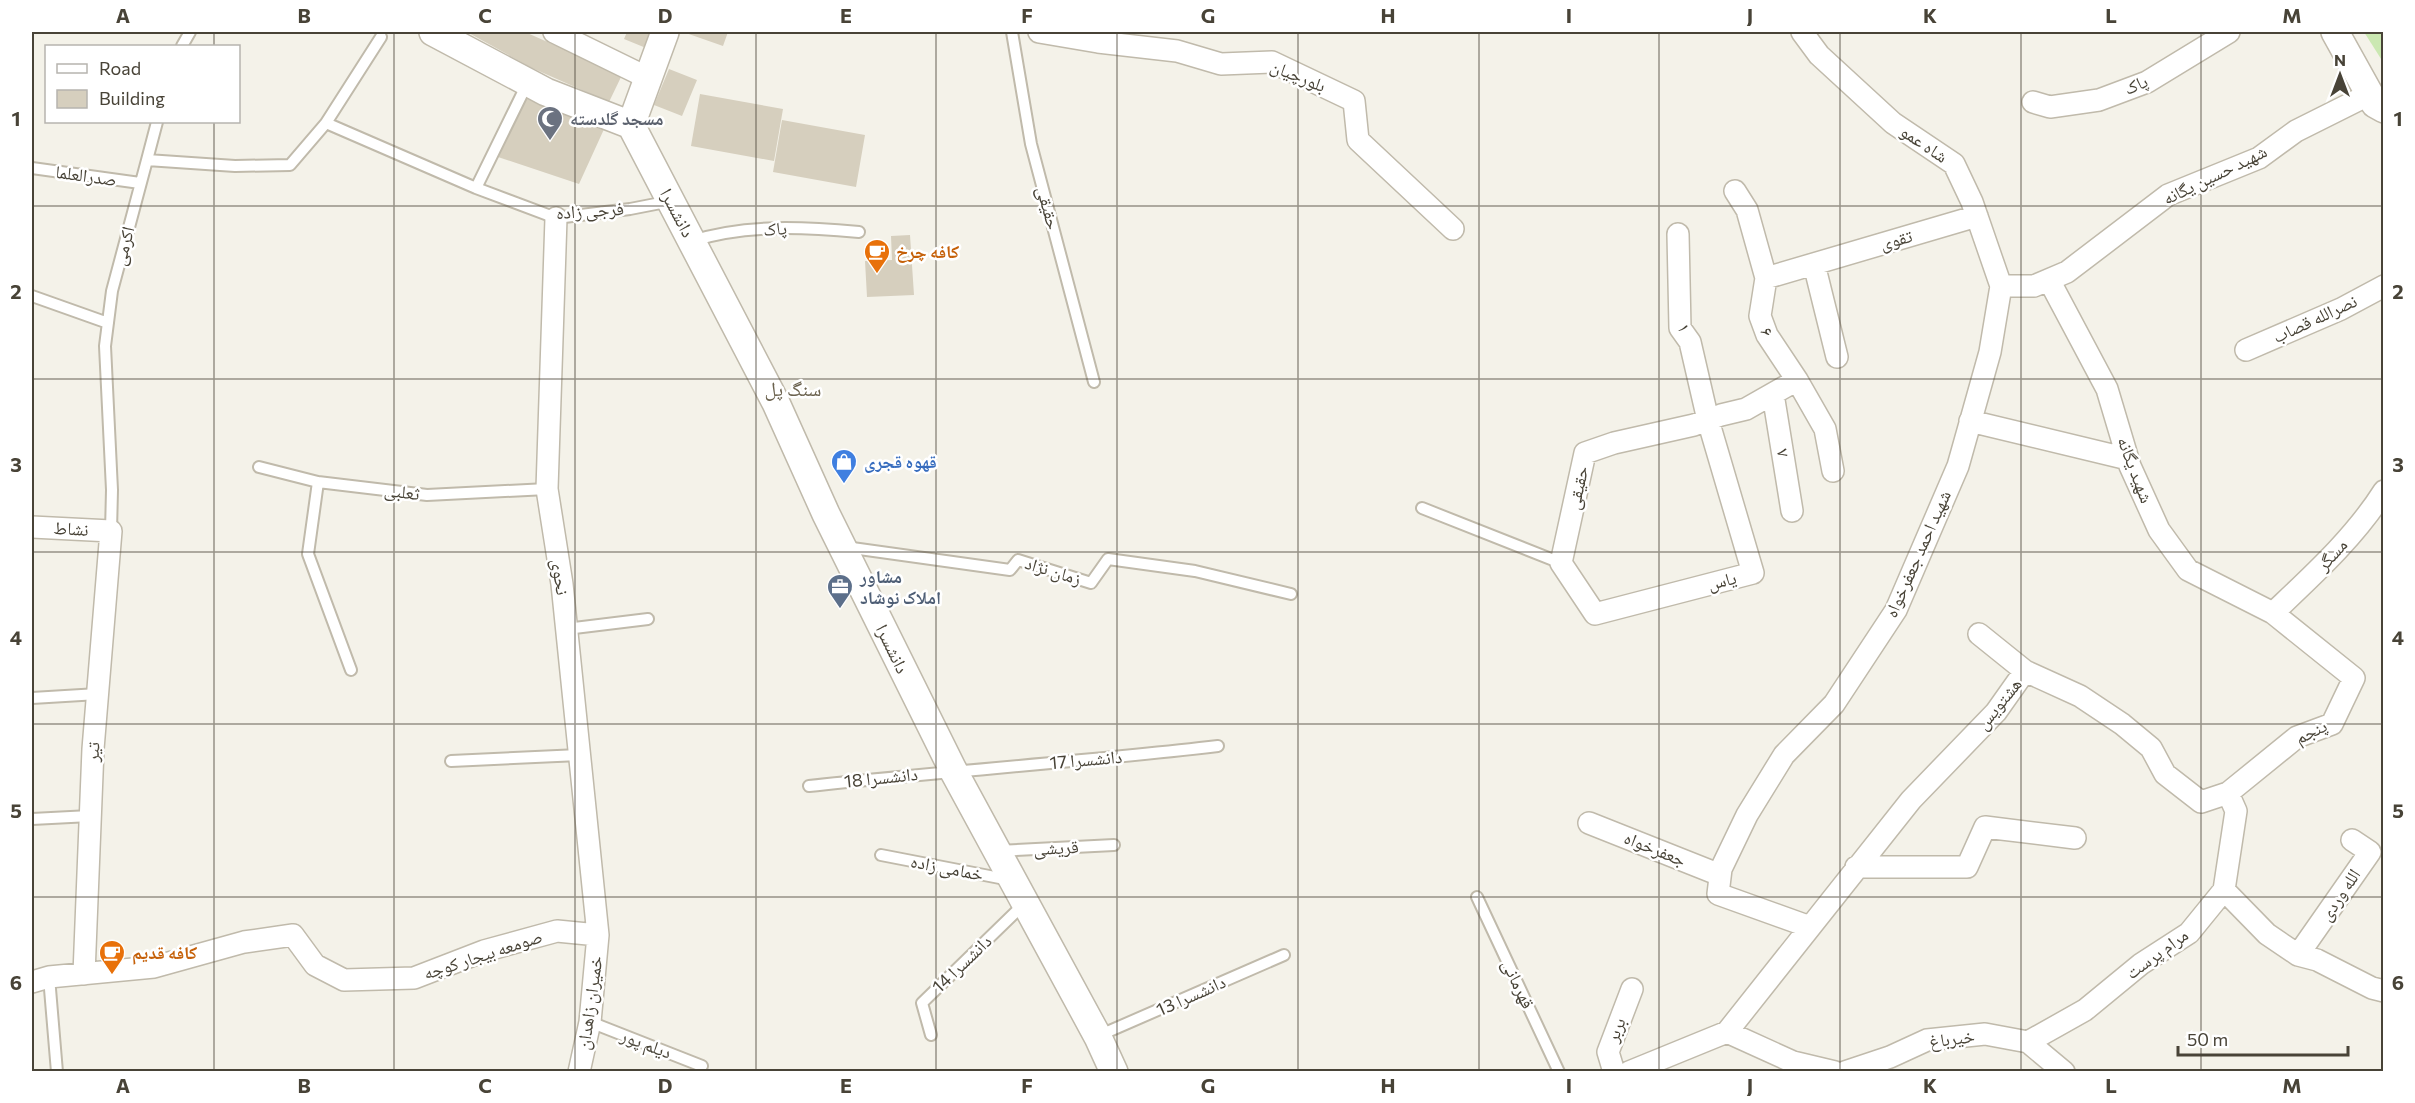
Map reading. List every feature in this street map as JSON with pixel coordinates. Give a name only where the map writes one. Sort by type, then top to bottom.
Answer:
[{"type":"street","points":[[433,32],[528,83],[631,125],[664,32]]},
{"type":"street","points":[[554,32],[648,78]]},
{"type":"street","name":"بلورچیان","points":[[1039,32],[1105,37],[1178,51],[1221,64],[1272,62],[1354,101],[1358,140],[1453,229]]},
{"type":"street","name":"شاه عمو","points":[[1802,32],[1819,55],[1893,123],[1954,164],[1977,216],[2001,286]]},
{"type":"street","name":"پاک","points":[[2033,102],[2050,107],[2099,100],[2148,82],[2229,32]]},
{"type":"street","points":[[2335,32],[2378,108]]},
{"type":"street","name":"شهید حسین یگانه","points":[[2001,286],[2034,286],[2067,272],[2168,195],[2259,158],[2296,131],[2378,108]]},
{"type":"street","name":"دانشسرا","points":[[631,125],[776,403],[842,546],[953,770],[1098,1037],[1114,1071]]},
{"type":"street","points":[[1735,191],[1747,210],[1766,278]]},
{"type":"street","name":"تقوی","points":[[1766,278],[1977,216]]},
{"type":"street","name":"نحوی","points":[[556,218],[548,489],[562,584],[598,935]]},
{"type":"street","name":"۱","points":[[1678,234],[1680,327],[1690,342],[1708,420]]},
{"type":"street","points":[[1814,264],[1837,357]]},
{"type":"street","name":"۶","points":[[1766,278],[1760,316],[1767,335],[1797,380],[1825,429],[1833,471]]},
{"type":"street","name":"شهید یگانه","points":[[2049,280],[2107,389],[2128,459],[2159,530],[2188,570],[2273,613]]},
{"type":"street","name":"نصرالله قصاب","points":[[2246,350],[2341,309],[2384,285]]},
{"type":"street","name":"شهید احمد جعفرخواه","points":[[1720,875],[1747,815],[1784,755],[1834,704],[1896,610],[1958,466],[1990,352],[2001,286]]},
{"type":"street","name":"حقیقی","points":[[1561,563],[1585,453],[1614,443],[1650,436],[1746,410],[1797,380]]},
{"type":"street","name":"۷","points":[[1773,394],[1792,511]]},
{"type":"street","name":"یاس","points":[[1561,563],[1595,614],[1754,573],[1708,420]]},
{"type":"street","points":[[1970,421],[2128,459]]},
{"type":"street","name":"مسگر","points":[[2273,613],[2323,565],[2373,508],[2384,491]]},
{"type":"street","name":"نشاط","points":[[32,527],[111,531]]},
{"type":"street","name":"تیر","points":[[84,974],[90,816],[111,531]]},
{"type":"street","name":"پنجم","points":[[2228,793],[2296,737],[2332,724],[2354,678],[2273,613]]},
{"type":"street","points":[[1979,634],[2025,671]]},
{"type":"street","name":"هشتویس","points":[[1727,1032],[1911,800],[1996,712],[2025,671],[2080,696],[2122,724],[2151,748],[2165,774],[2201,802],[2228,793]]},
{"type":"street","points":[[2228,793],[2236,811],[2224,890],[2267,934],[2298,955],[2317,960],[2384,991]]},
{"type":"street","name":"جعفرخواه","points":[[1589,823],[1720,875]]},
{"type":"street","points":[[1856,867],[1967,867],[1985,827],[2075,838]]},
{"type":"street","name":"الله وردی","points":[[2298,955],[2370,852],[2352,840]]},
{"type":"street","points":[[1720,875],[1718,894],[1810,927]]},
{"type":"street","name":"مرام پرست","points":[[2028,1042],[2085,1010],[2141,964],[2189,933],[2224,890]]},
{"type":"street","name":"صومعه بیجار کوچه","points":[[40,979],[154,967],[244,942],[293,935],[315,965],[344,980],[414,978],[484,951],[557,931],[598,935]]},
{"type":"street","name":"خمیران زاهدان","points":[[579,1071],[590,1022],[598,935]]},
{"type":"street","name":"بربر","points":[[1614,1071],[1608,1052],[1632,989]]},
{"type":"street","points":[[1629,1071],[1727,1032],[1793,1062],[1835,1071]]},
{"type":"street","name":"خیرباغ","points":[[1845,1071],[1880,1066],[1927,1040],[1985,1034],[2028,1042]]},
{"type":"street","points":[[2028,1042],[2064,1071]]},
{"type":"lane","name":"حقیقی","points":[[1012,32],[1031,144],[1094,382]]},
{"type":"lane","points":[[147,160],[236,166],[290,165],[326,123],[381,37]]},
{"type":"lane","points":[[326,123],[476,188],[528,83]]},
{"type":"lane","name":"اکرمی","points":[[111,531],[112,490],[105,346],[112,291],[157,123]]},
{"type":"lane","name":"صدرالعلما","points":[[32,168],[140,183]]},
{"type":"lane","name":"فرجی زاده","points":[[476,188],[556,218],[630,209],[671,201]]},
{"type":"lane","name":"پاک","points":[[692,241],[716,234],[796,227],[859,232]]},
{"type":"lane","points":[[32,297],[108,323]]},
{"type":"lane","name":"ثعلبی","points":[[259,467],[318,482],[427,495],[548,489]]},
{"type":"lane","points":[[318,482],[308,554],[351,670]]},
{"type":"lane","points":[[1422,508],[1561,563]]},
{"type":"lane","name":"زمان نژاد","points":[[842,546],[1010,570],[1018,560],[1091,583],[1108,559],[1195,571],[1291,594]]},
{"type":"lane","points":[[566,629],[648,619]]},
{"type":"lane","points":[[32,698],[98,694]]},
{"type":"lane","name":"دانشسرا 17","points":[[953,770],[1110,758],[1218,746]]},
{"type":"lane","points":[[451,761],[579,754]]},
{"type":"lane","name":"دانشسرا 18","points":[[809,786],[953,770]]},
{"type":"lane","points":[[32,819],[90,816]]},
{"type":"lane","name":"قریشی","points":[[997,851],[1114,845]]},
{"type":"lane","name":"خمامی زاده","points":[[881,855],[1019,891]]},
{"type":"lane","name":"دانشسرا 14","points":[[931,1035],[922,1003],[1019,891]]},
{"type":"lane","name":"قهرمانی","points":[[1477,897],[1559,1071]]},
{"type":"lane","name":"دانشسرا 13","points":[[1098,1037],[1284,955]]},
{"type":"lane","points":[[40,979],[57,1071]]},
{"type":"lane","name":"دیلم پور","points":[[590,1022],[702,1066]]},
{"type":"green space","points":[[2364,32],[2383,32],[2383,62]]},
{"type":"building","points":[[467,32],[525,32],[622,75],[609,102],[532,68]]},
{"type":"building","points":[[627,32],[652,32],[646,48],[624,39]]},
{"type":"building","points":[[683,32],[728,32],[723,46]]},
{"type":"building","points":[[669,69],[697,80],[682,116],[654,105]]},
{"type":"building","name":"مسجد گلدسته","points":[[527,90],[605,127],[579,184],[495,156]]},
{"type":"building","points":[[700,94],[783,109],[774,161],[691,146]]},
{"type":"building","points":[[782,120],[865,135],[856,187],[773,172]]},
{"type":"building","points":[[910,235],[914,295],[867,297],[865,261],[892,260],[891,236]]},
{"type":"place","name":"مسجد گلدسته","points":[[550,142]]},
{"type":"place","name":"کافه چرخ","points":[[877,275]]},
{"type":"place","name":"قهوه قجری","points":[[844,485]]},
{"type":"place","name":"مشاور املاک نوشاد","points":[[840,610]]},
{"type":"place","name":"کافه قدیم","points":[[112,976]]},
{"type":"district","name":"سنگ پل","points":[[793,389]]}]
